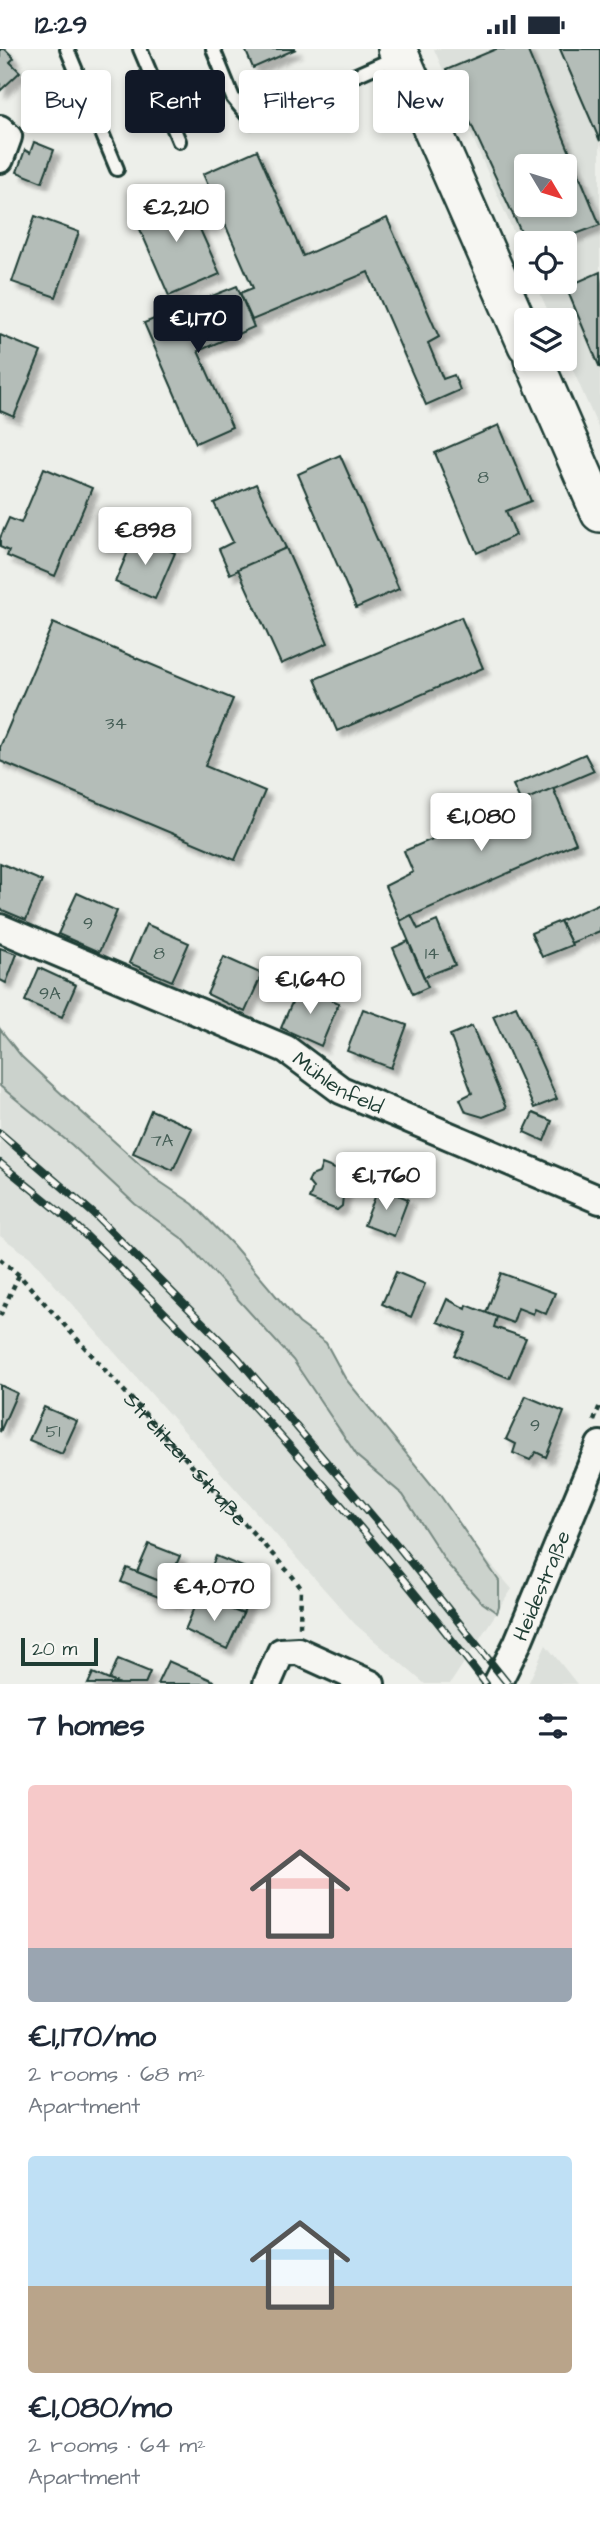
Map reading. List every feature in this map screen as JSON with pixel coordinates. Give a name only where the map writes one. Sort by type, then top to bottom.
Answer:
[{"type":"main road","points":[[399,52],[514,315]]},
{"type":"main road","points":[[538,371],[600,513]]},
{"type":"street","points":[[0,129],[8,137],[0,159]]},
{"type":"street","name":"Mühlenfeld","points":[[0,928],[286,1049],[341,1090],[600,1200]]},
{"type":"street","name":"Heidestraße","points":[[496,1684],[519,1641],[600,1445]]},
{"type":"street","points":[[267,1684],[281,1652],[298,1651],[370,1684]]},
{"type":"lane","points":[[67,49],[117,169]]},
{"type":"lane","points":[[140,49],[179,141]]},
{"type":"lane","points":[[213,49],[233,98],[252,121],[399,52]]},
{"type":"path","name":"Strelitzer Straße","points":[[0,1259],[19,1275],[301,1588],[298,1651]]},
{"type":"path","points":[[0,1316],[19,1275]]},
{"type":"shaded area","points":[[434,49],[600,49],[600,432],[573,371],[577,371],[577,308],[547,308],[540,294],[577,294],[577,231],[514,233],[469,130],[469,70],[443,70]]},
{"type":"shaded area","points":[[0,1029],[22,1057],[66,1098],[156,1179],[193,1204],[233,1245],[299,1323],[326,1343],[345,1378],[440,1495],[499,1581],[497,1613],[480,1601],[449,1566],[403,1495],[358,1457],[293,1360],[184,1240],[135,1204],[72,1145],[0,1086]]},
{"type":"shaded area","points":[[0,1054],[258,1294],[512,1589],[450,1684],[425,1684],[355,1624],[30,1257],[0,1236]]},
{"type":"shaded area","points":[[546,1645],[577,1684],[528,1684]]},
{"type":"building","points":[[0,49],[5,49],[14,58],[10,62],[20,72],[0,91]]},
{"type":"building","points":[[245,49],[296,49],[253,68]]},
{"type":"building","points":[[496,49],[527,49],[571,154],[514,154],[514,217],[469,120],[469,70],[446,70]]},
{"type":"building","points":[[560,49],[600,49],[600,141]]},
{"type":"building","points":[[34,142],[54,150],[42,182],[17,172],[25,150],[30,153]]},
{"type":"building","points":[[257,150],[303,256],[387,218],[439,337],[428,343],[443,379],[454,375],[460,390],[426,405],[368,272],[252,320],[240,293],[253,288],[203,174]]},
{"type":"building","points":[[578,172],[600,225],[577,234],[577,231],[521,231],[514,217],[578,217]]},
{"type":"building","points":[[183,191],[220,274],[169,296],[133,213]]},
{"type":"building","points":[[35,216],[79,232],[56,297],[12,282]]},
{"type":"building","points":[[600,272],[600,368],[569,294],[577,294],[577,282]]},
{"type":"building","points":[[237,286],[254,327],[198,351],[232,427],[196,443],[144,323]]},
{"type":"building","points":[[0,335],[41,352],[14,417],[0,411]]},
{"type":"building","points":[[499,425],[531,501],[506,511],[516,535],[477,553],[435,453]]},
{"type":"building","points":[[340,455],[399,589],[356,608],[298,474]]},
{"type":"building","points":[[44,468],[92,488],[55,576],[7,556],[9,551],[0,547],[0,538],[9,518],[21,523]]},
{"type":"building","points":[[256,484],[286,548],[230,574],[219,549],[233,542],[214,503]]},
{"type":"building","points":[[135,535],[175,553],[155,599],[115,582]]},
{"type":"building","points":[[286,548],[328,643],[281,664],[238,569]]},
{"type":"building","points":[[461,617],[483,668],[337,731],[315,679]]},
{"type":"building","points":[[53,623],[233,699],[205,766],[265,791],[235,860],[0,761],[0,747]]},
{"type":"building","points":[[585,754],[594,771],[521,802],[513,785]]},
{"type":"building","points":[[553,788],[576,843],[400,921],[385,886],[413,872],[404,851]]},
{"type":"building","points":[[0,863],[42,881],[26,920],[0,909]]},
{"type":"building","points":[[77,893],[117,911],[99,952],[58,934]]},
{"type":"building","points":[[600,903],[600,931],[571,943],[560,921]]},
{"type":"building","points":[[411,915],[418,929],[437,921],[455,965],[424,977],[400,921]]},
{"type":"building","points":[[560,921],[572,945],[542,957],[531,933]]},
{"type":"building","points":[[146,924],[189,943],[172,981],[129,963]]},
{"type":"building","points":[[408,941],[428,987],[413,994],[393,948]]},
{"type":"building","points":[[0,948],[17,954],[6,983],[0,980]]},
{"type":"building","points":[[224,957],[262,974],[245,1012],[207,994]]},
{"type":"building","points":[[39,968],[76,985],[62,1017],[25,1001]]},
{"type":"building","points":[[299,986],[339,1003],[321,1046],[281,1028]]},
{"type":"building","points":[[516,1006],[557,1099],[534,1108],[493,1016]]},
{"type":"building","points":[[363,1009],[407,1025],[391,1068],[347,1051]]},
{"type":"building","points":[[472,1026],[506,1108],[483,1117],[466,1112],[460,1099],[472,1093],[450,1035]]},
{"type":"building","points":[[151,1110],[192,1128],[173,1170],[133,1153]]},
{"type":"building","points":[[533,1113],[552,1121],[544,1141],[524,1132]]},
{"type":"building","points":[[322,1164],[351,1175],[342,1206],[337,1210],[309,1199],[313,1188],[308,1182],[311,1176],[319,1173]]},
{"type":"building","points":[[379,1187],[408,1199],[394,1236],[364,1225]]},
{"type":"building","points":[[396,1272],[425,1284],[411,1317],[382,1304]]},
{"type":"building","points":[[501,1273],[555,1293],[546,1314],[535,1309],[533,1314],[518,1308],[513,1323],[486,1313]]},
{"type":"building","points":[[447,1299],[466,1309],[467,1305],[497,1317],[494,1327],[526,1338],[509,1378],[454,1355],[466,1333],[437,1322]]},
{"type":"building","points":[[0,1385],[17,1393],[0,1432]]},
{"type":"building","points":[[526,1396],[564,1412],[546,1457],[536,1452],[530,1460],[513,1453],[516,1444],[506,1439]]},
{"type":"building","points":[[44,1407],[77,1421],[62,1454],[29,1440]]},
{"type":"building","points":[[149,1544],[180,1556],[176,1565],[207,1578],[199,1597],[137,1572]]},
{"type":"building","points":[[216,1556],[260,1574],[243,1614],[199,1597]]},
{"type":"building","points":[[127,1568],[182,1590],[176,1604],[121,1582]]},
{"type":"building","points":[[199,1597],[243,1614],[227,1649],[185,1630]]},
{"type":"building","points":[[118,1659],[150,1672],[145,1684],[120,1684],[109,1680]]},
{"type":"building","points":[[168,1661],[214,1681],[213,1684],[157,1684]]},
{"type":"building","points":[[93,1673],[109,1680],[120,1684],[88,1684]]},
{"type":"railway","points":[[0,1133],[94,1214],[238,1358],[397,1545],[508,1684]]},
{"type":"railway","points":[[0,1163],[78,1228],[239,1391],[391,1564],[486,1684]]}]
